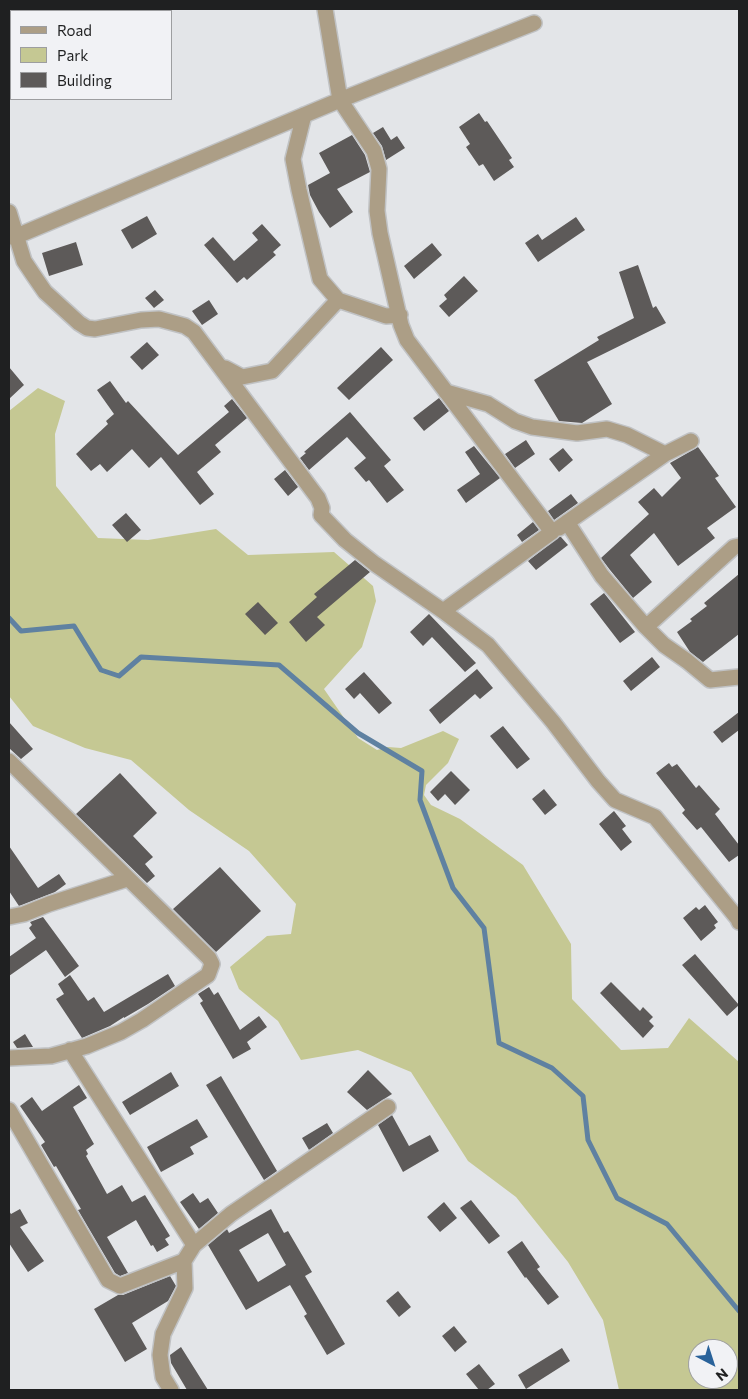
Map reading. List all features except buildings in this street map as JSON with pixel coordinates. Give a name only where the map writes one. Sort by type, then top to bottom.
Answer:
[{"type":"street","points":[[325,9],[340,100],[374,151],[379,169],[377,211],[401,325],[407,340],[552,532]]},
{"type":"street","points":[[13,237],[340,100],[534,23]]},
{"type":"street","points":[[304,115],[294,159],[299,190],[306,213],[320,279],[338,300],[386,316],[400,315]]},
{"type":"street","points":[[9,212],[13,237],[24,261],[45,292],[79,323],[87,328],[95,329],[141,320],[159,319],[185,326],[194,332],[318,498],[322,508],[321,515],[345,540],[375,564],[488,645],[615,800],[655,817],[739,922]]},
{"type":"street","points":[[219,365],[242,377],[272,372],[338,300]]},
{"type":"street","points":[[446,392],[488,404],[515,421],[532,427],[577,434],[608,429],[627,435],[665,454]]},
{"type":"street","points":[[443,611],[552,532],[665,454],[692,441]]},
{"type":"street","points":[[567,522],[602,576],[664,645],[710,680],[739,677]]},
{"type":"street","points":[[646,627],[734,547],[739,546]]},
{"type":"street","points":[[9,761],[209,958],[212,964],[208,975],[135,1024],[87,1046],[52,1056],[9,1058]]},
{"type":"street","points":[[9,917],[34,911],[48,904],[127,879]]},
{"type":"street","points":[[70,1050],[194,1245]]},
{"type":"street","points":[[171,1390],[163,1377],[160,1355],[163,1334],[185,1288],[184,1261],[194,1245],[231,1214],[388,1107]]},
{"type":"street","points":[[9,1110],[108,1280],[120,1286],[184,1261]]},
{"type":"green space","points":[[38,388],[65,401],[55,434],[56,486],[98,538],[148,540],[216,529],[248,555],[334,552],[373,586],[376,601],[362,647],[324,689],[358,738],[377,750],[388,747],[401,748],[443,731],[459,739],[448,763],[426,785],[424,795],[431,805],[460,819],[523,865],[571,944],[572,999],[621,1050],[668,1048],[689,1018],[739,1062],[739,1390],[619,1390],[603,1320],[568,1262],[516,1197],[468,1161],[411,1072],[358,1050],[301,1060],[278,1021],[239,989],[230,967],[267,936],[291,934],[296,904],[249,851],[189,810],[131,760],[85,748],[33,726],[9,696],[9,411]]},
{"type":"waterway","points":[[9,618],[21,631],[74,626],[101,670],[119,676],[141,657],[279,665],[358,733],[422,771],[420,800],[453,888],[484,928],[499,1043],[552,1068],[583,1096],[588,1140],[617,1198],[667,1224],[739,1311]]}]
